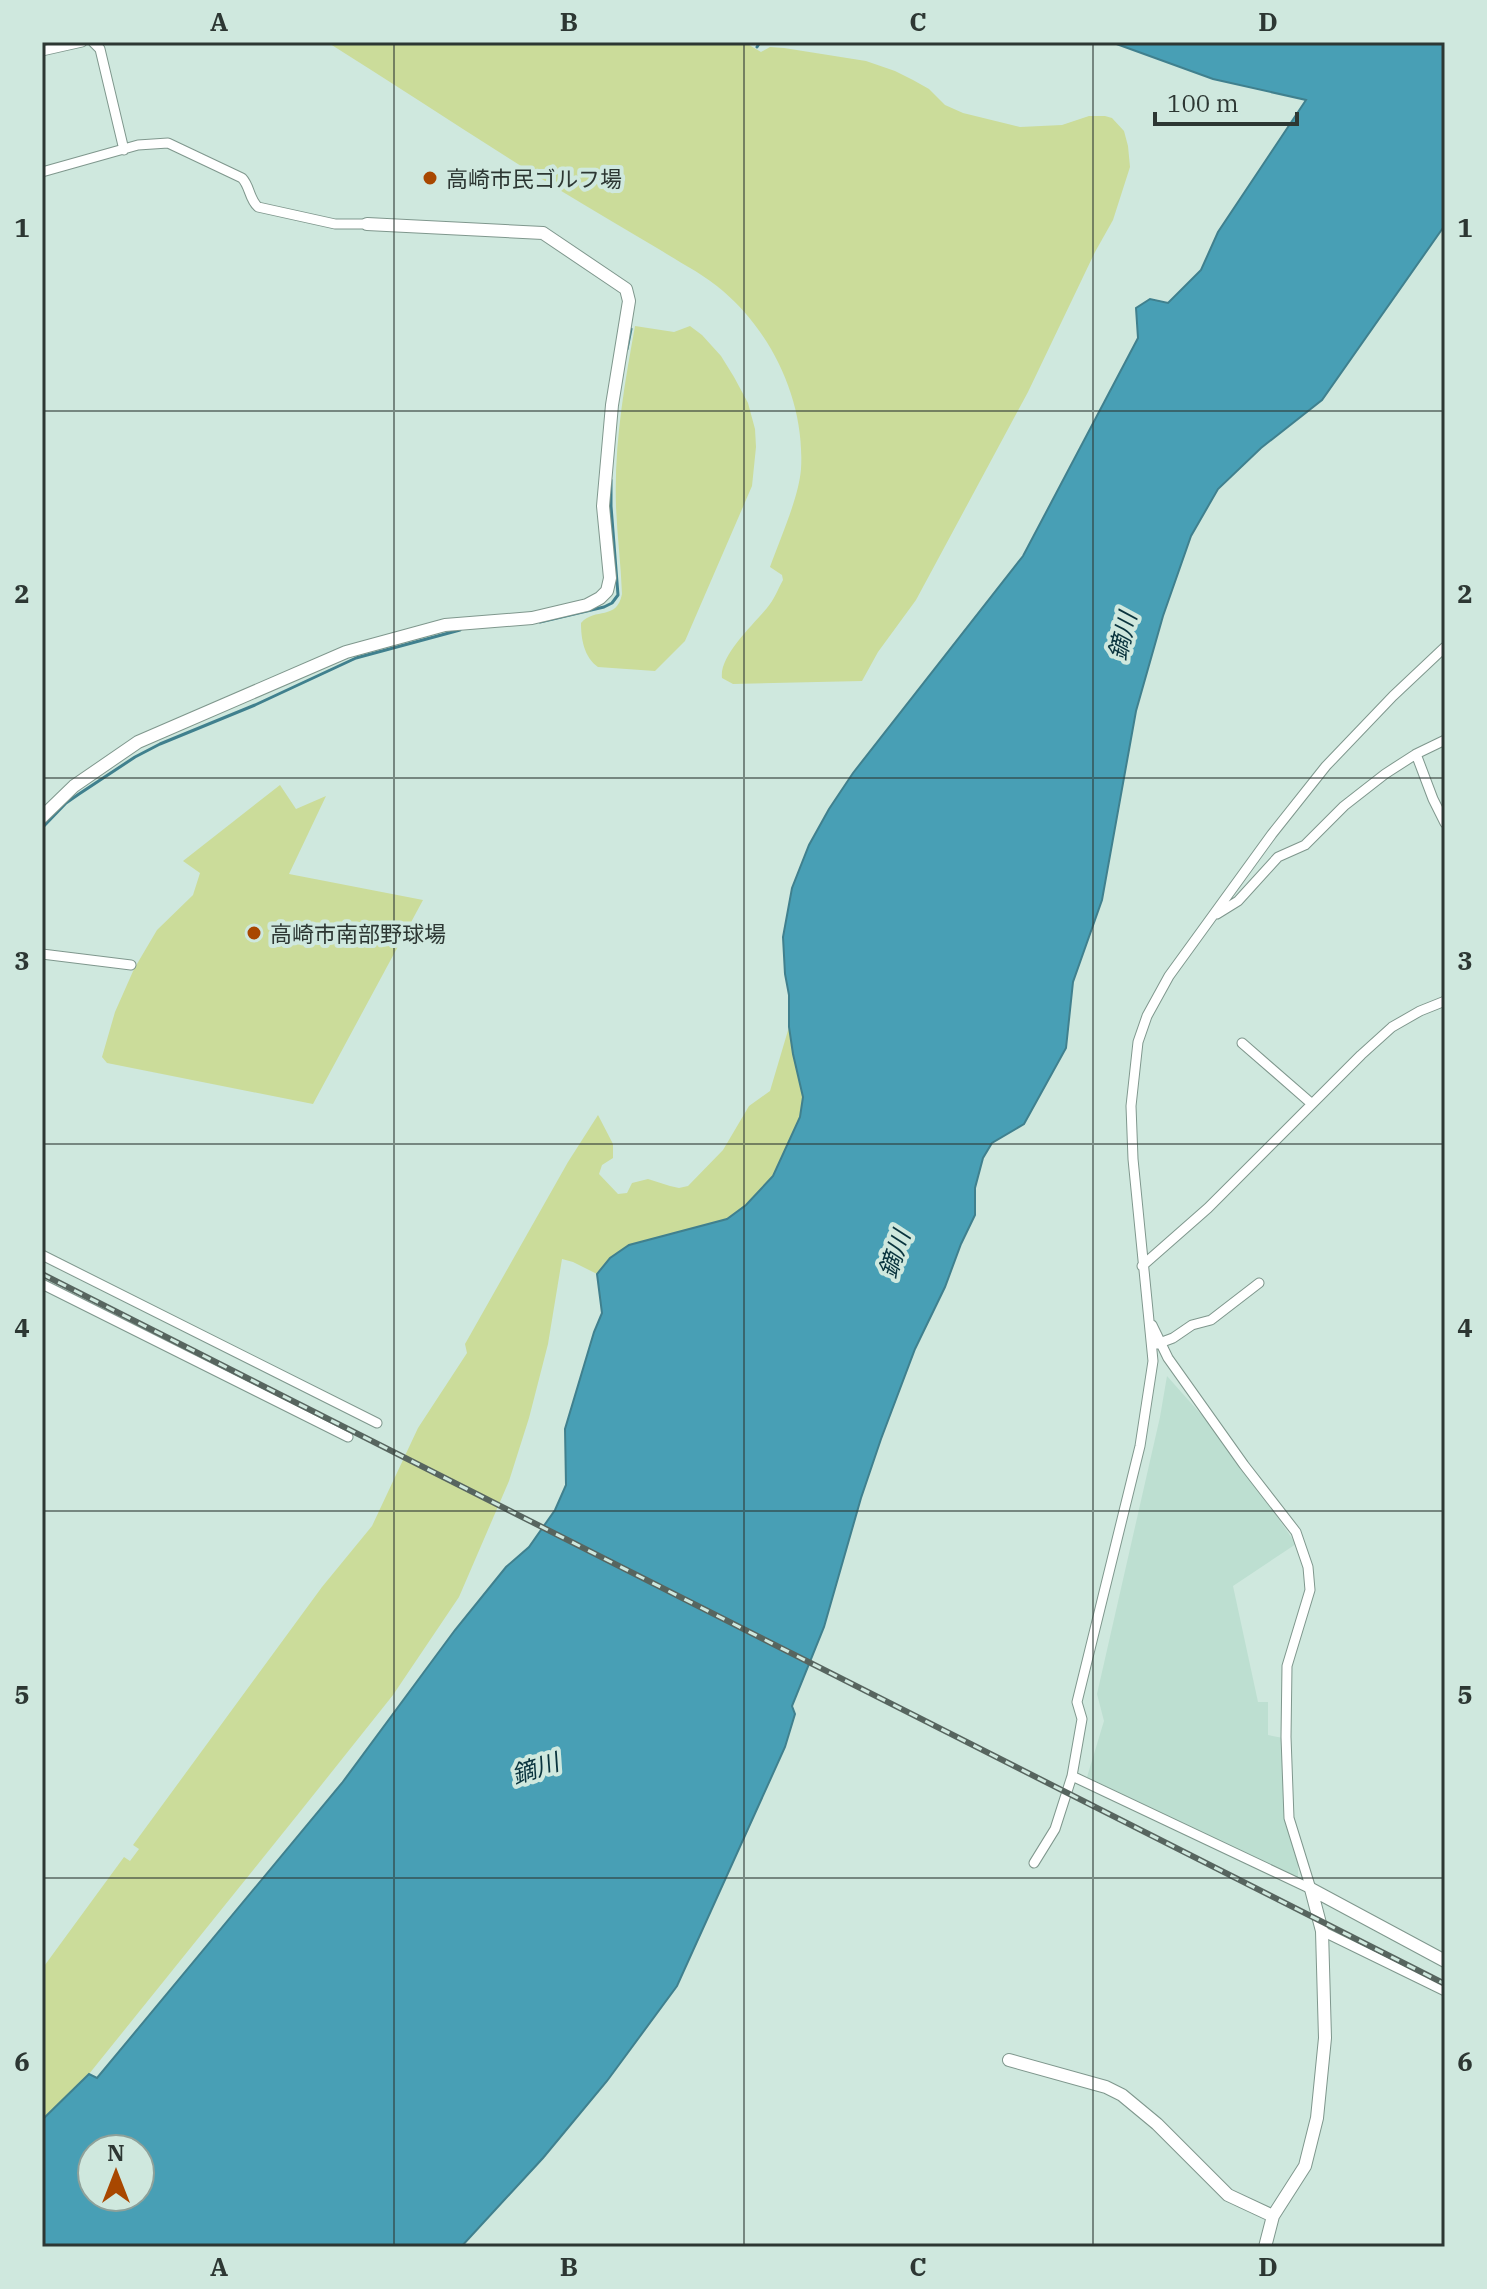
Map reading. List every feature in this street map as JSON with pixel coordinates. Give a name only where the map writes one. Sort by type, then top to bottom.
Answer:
[{"type":"street","points":[[42,51],[82,42]]},
{"type":"street","points":[[93,42],[100,49],[124,150]]},
{"type":"street","points":[[42,172],[138,145],[168,143],[242,178],[258,207],[335,224],[543,233],[626,289],[629,301],[612,405],[603,506],[610,578],[607,591],[595,602],[532,618],[445,625],[346,652],[138,742],[74,786],[42,817]]},
{"type":"street","points":[[1265,2247],[1273,2216],[1305,2166],[1317,2118],[1325,2038],[1322,1931],[1289,1818],[1286,1737],[1287,1666],[1310,1590],[1308,1567],[1296,1532],[1156,1344],[1149,1319],[1142,1266],[1131,1106],[1136,1051],[1147,1016],[1169,976],[1272,834],[1326,766],[1445,647]]},
{"type":"street","points":[[1214,915],[1238,901],[1278,857],[1305,845],[1344,806],[1385,774],[1445,740]]},
{"type":"street","points":[[1416,754],[1445,823]]},
{"type":"street","points":[[42,954],[131,965]]},
{"type":"street","points":[[1142,1266],[1208,1208],[1392,1027],[1445,1001]]},
{"type":"street","points":[[1242,1043],[1312,1104]]},
{"type":"street","points":[[42,1255],[377,1423]]},
{"type":"street","points":[[1156,1344],[1173,1338],[1192,1325],[1211,1320],[1259,1283]]},
{"type":"street","points":[[42,1284],[348,1437]]},
{"type":"street","points":[[1034,1863],[1055,1829],[1072,1776],[1082,1719],[1077,1702],[1140,1446],[1156,1344]]},
{"type":"street","points":[[1072,1776],[1311,1889],[1445,1961]]},
{"type":"street","points":[[1322,1931],[1445,1991]]},
{"type":"street","points":[[1009,2060],[1106,2087],[1122,2095],[1157,2124],[1228,2195],[1273,2216]]},
{"type":"shaded area","points":[[1167,1376],[1242,1466],[1296,1544],[1233,1586],[1258,1702],[1268,1702],[1268,1735],[1283,1738],[1286,1818],[1298,1862],[1298,1879],[1087,1777],[1104,1721],[1097,1694]]},
{"type":"green space","name":"高崎市民ゴルフ場","points":[[327,42],[744,42],[761,52],[770,47],[784,48],[866,61],[913,80],[929,89],[945,105],[963,113],[1020,127],[1062,125],[1089,116],[1105,116],[1112,118],[1124,131],[1130,167],[1113,220],[1028,392],[916,600],[878,652],[862,681],[733,684],[722,678],[722,669],[731,651],[769,605],[783,580],[782,575],[770,567],[793,505],[801,469],[798,419],[791,395],[771,349],[741,308],[701,275],[529,171]]},
{"type":"green space","points":[[635,326],[674,332],[690,326],[702,335],[734,377],[748,403],[755,429],[752,486],[685,641],[655,671],[598,667],[586,653],[581,629],[581,623],[587,618],[615,608],[622,594],[616,506],[618,438]]},
{"type":"green space","points":[[280,785],[296,809],[326,796],[289,874],[423,900],[313,1104],[107,1063],[102,1057],[115,1012],[134,969],[157,930],[193,895],[200,873],[183,861]]},
{"type":"green space","points":[[789,1027],[803,1097],[800,1117],[773,1176],[746,1205],[727,1219],[629,1245],[611,1258],[597,1274],[562,1259],[548,1344],[529,1418],[509,1481],[459,1597],[393,1695],[303,1808],[89,2074],[42,2119],[42,1969],[124,1857],[130,1861],[139,1849],[133,1845],[322,1587],[372,1526],[418,1428],[467,1353],[465,1344],[598,1115],[613,1144],[613,1158],[602,1165],[599,1174],[618,1194],[627,1193],[632,1183],[648,1179],[679,1188],[688,1186],[723,1150],[749,1106],[770,1091]]},
{"type":"water","name":"鏑川","points":[[1111,42],[1445,42],[1445,225],[1322,400],[1261,448],[1218,489],[1191,536],[1163,616],[1136,711],[1102,900],[1073,982],[1066,1048],[1024,1124],[992,1143],[983,1158],[975,1188],[975,1215],[915,1349],[881,1439],[824,1627],[792,1706],[795,1714],[785,1747],[677,1986],[607,2081],[543,2158],[461,2247],[42,2247],[42,2120],[89,2074],[97,2078],[342,1783],[455,1630],[506,1567],[529,1547],[555,1510],[566,1485],[565,1429],[602,1313],[597,1274],[610,1258],[629,1245],[727,1219],[746,1205],[773,1176],[800,1117],[803,1097],[789,1027],[783,937],[792,888],[809,845],[853,773],[1023,556],[1138,338],[1136,308],[1150,299],[1168,303],[1201,270],[1218,232],[1306,100],[1213,79]]},
{"type":"waterway","points":[[757,47],[760,42]]},
{"type":"waterway","points":[[627,349],[631,329]]},
{"type":"waterway","points":[[540,622],[604,607],[618,595],[611,480]]},
{"type":"waterway","points":[[42,828],[66,803],[160,744],[255,705],[356,658],[460,630]]},
{"type":"railway","points":[[42,1274],[1445,1984]]},
{"type":"place","name":"高崎市民ゴルフ場","points":[[430,178]]},
{"type":"place","name":"高崎市南部野球場","points":[[254,933]]}]
